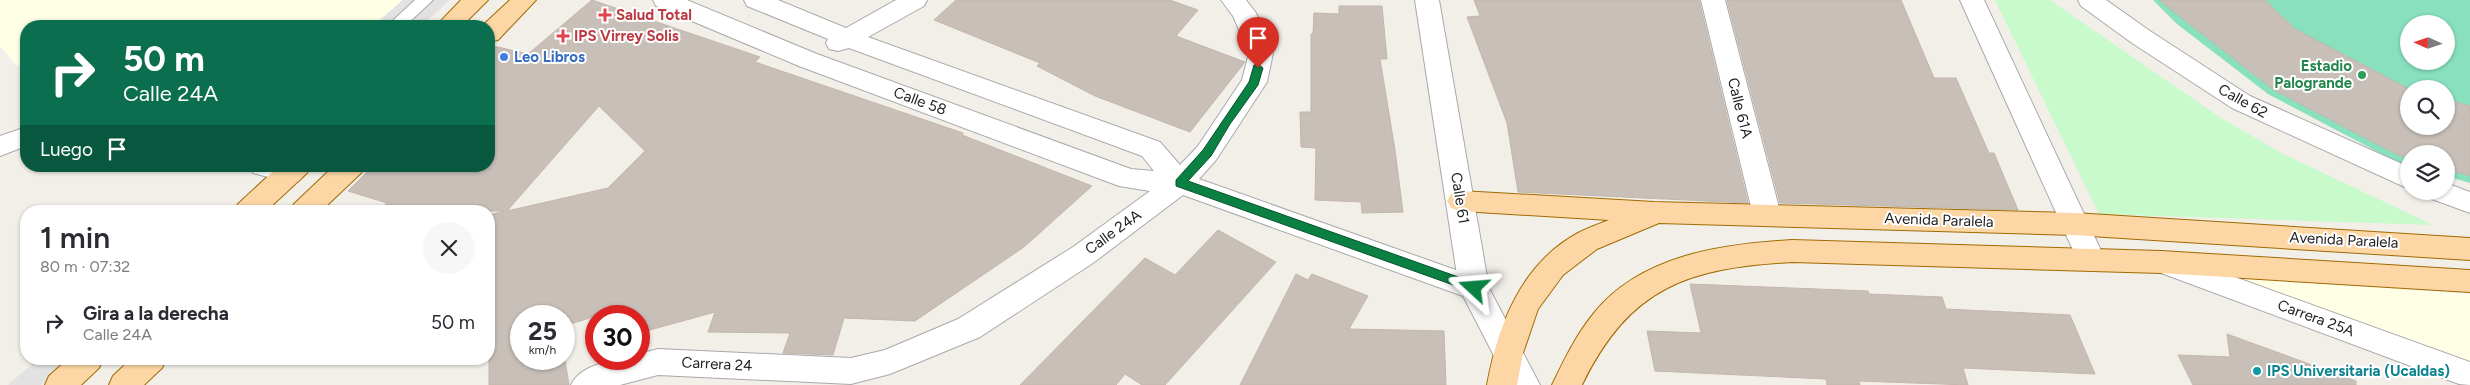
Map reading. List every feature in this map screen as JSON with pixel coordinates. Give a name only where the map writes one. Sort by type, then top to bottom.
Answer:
[{"type":"main road","points":[[454,20],[476,0]]},
{"type":"main road","points":[[495,28],[524,0]]},
{"type":"main road","points":[[254,205],[290,172]]},
{"type":"main road","points":[[310,205],[345,172]]},
{"type":"main road","points":[[1461,201],[1657,212]]},
{"type":"main road","name":"Avenida Paralela","points":[[1502,385],[1508,353],[1525,304],[1553,267],[1588,241],[1657,212],[2074,224],[2470,249]]},
{"type":"main road","points":[[1567,385],[1581,351],[1604,319],[1643,287],[1663,275],[1706,260],[1747,252],[1792,251],[2091,259],[2470,282]]},
{"type":"main road","points":[[60,385],[82,365]]},
{"type":"main road","points":[[124,385],[145,365]]},
{"type":"street","name":"Calle 58","points":[[665,0],[808,60],[1129,179],[1180,183],[1474,288]]},
{"type":"street","name":"Calle 58","points":[[756,0],[847,38],[1151,150],[1180,183]]},
{"type":"street","points":[[808,60],[915,0]]},
{"type":"street","name":"Calle 24A","points":[[851,378],[969,328],[1083,255],[1180,183],[1207,153],[1226,121],[1254,82],[1261,53],[1244,14],[1233,0]]},
{"type":"street","name":"Calle 61","points":[[1427,0],[1474,288],[1525,385]]},
{"type":"street","name":"Calle 61A","points":[[1713,0],[1767,215]]},
{"type":"street","points":[[1972,0],[2091,259]]},
{"type":"street","name":"Calle 62","points":[[2090,0],[2141,38],[2241,102],[2400,175]]},
{"type":"street","points":[[0,146],[20,138]]},
{"type":"street","points":[[2455,197],[2470,203]]},
{"type":"street","name":"Carrera 25A","points":[[2161,262],[2470,375]]},
{"type":"street","name":"Carrera 24","points":[[586,385],[602,377],[658,362],[851,378]]},
{"type":"lane","points":[[403,20],[425,0]]},
{"type":"shaded area","points":[[0,0],[403,0],[380,20],[20,20],[20,66],[14,63],[0,46]]},
{"type":"shaded area","points":[[403,0],[450,0],[428,20],[380,20]]},
{"type":"shaded area","points":[[2237,278],[2470,294],[2470,375],[2366,336]]},
{"type":"shaded area","points":[[31,365],[63,365],[41,385],[8,385]]},
{"type":"green space","points":[[1995,0],[2050,0],[2221,118],[2281,153],[2433,225],[2099,214]]},
{"type":"green space","name":"Estadio Palogrande","points":[[2153,0],[2470,0],[2470,183],[2455,179],[2455,145],[2400,145],[2400,162],[2268,94],[2177,24]]},
{"type":"building","points":[[592,0],[760,57],[755,62],[963,133],[962,135],[1092,186],[1024,247],[915,321],[844,318],[833,355],[783,353],[790,333],[708,332],[715,312],[650,330],[650,305],[585,305],[585,319],[575,323],[575,305],[510,305],[510,370],[567,370],[569,385],[489,385],[489,365],[495,365],[495,213],[504,211],[495,211],[495,205],[385,205],[387,203],[348,191],[367,172],[495,172],[495,46],[528,54]],"holes":[[[599,106],[645,151],[608,188],[507,211]]]},
{"type":"building","points":[[956,0],[1170,0],[1198,10],[1176,36],[1245,62],[1190,132],[1095,96],[1037,66],[1040,63],[934,20]]},
{"type":"building","points":[[1474,0],[1699,0],[1748,203],[1518,192],[1507,123],[1467,17],[1480,16]]},
{"type":"building","points":[[1727,0],[1901,0],[1934,78],[1956,78],[1989,153],[1994,153],[2018,210],[1780,203]]},
{"type":"building","name":"Estadio Palogrande","points":[[2159,0],[2265,0],[2295,29],[2400,84],[2400,135],[2455,135],[2455,102],[2470,106],[2470,176],[2455,172],[2455,145],[2400,145],[2400,155],[2274,90]]},
{"type":"building","points":[[1339,6],[1382,6],[1387,59],[1380,59],[1403,212],[1362,213],[1361,202],[1315,200],[1316,148],[1301,147],[1300,112],[1311,112],[1311,34],[1313,34],[1314,13],[1339,14]]},
{"type":"building","points":[[1218,230],[1276,262],[1165,385],[1142,385],[1125,374],[1116,385],[1020,385],[1145,258],[1175,275]]},
{"type":"building","points":[[1296,274],[1308,280],[1312,274],[1368,296],[1349,329],[1444,331],[1446,385],[1240,385]]},
{"type":"building","points":[[1690,284],[1868,291],[1869,294],[1942,297],[1946,309],[2070,315],[2095,374],[1963,368],[1968,385],[1859,381],[1860,385],[1827,385],[1826,379],[1655,371],[1647,331],[1701,333]]},
{"type":"building","name":"IPS Universitaria (Ucaldas)","points":[[2227,334],[2356,381],[2356,385],[2193,385],[2178,355],[2230,357]]},
{"type":"place","name":"Salud Total","points":[[605,15]]},
{"type":"place","name":"IPS Virrey Solis","points":[[563,36]]},
{"type":"place","name":"Leo Libros","points":[[504,57]]},
{"type":"place","name":"Estadio Palogrande","points":[[2362,75]]},
{"type":"place","name":"IPS Universitaria (Ucaldas)","points":[[2257,371]]},
{"type":"route","points":[[1258,68],[1254,82],[1226,121],[1207,153],[1180,183],[1474,288]]}]
